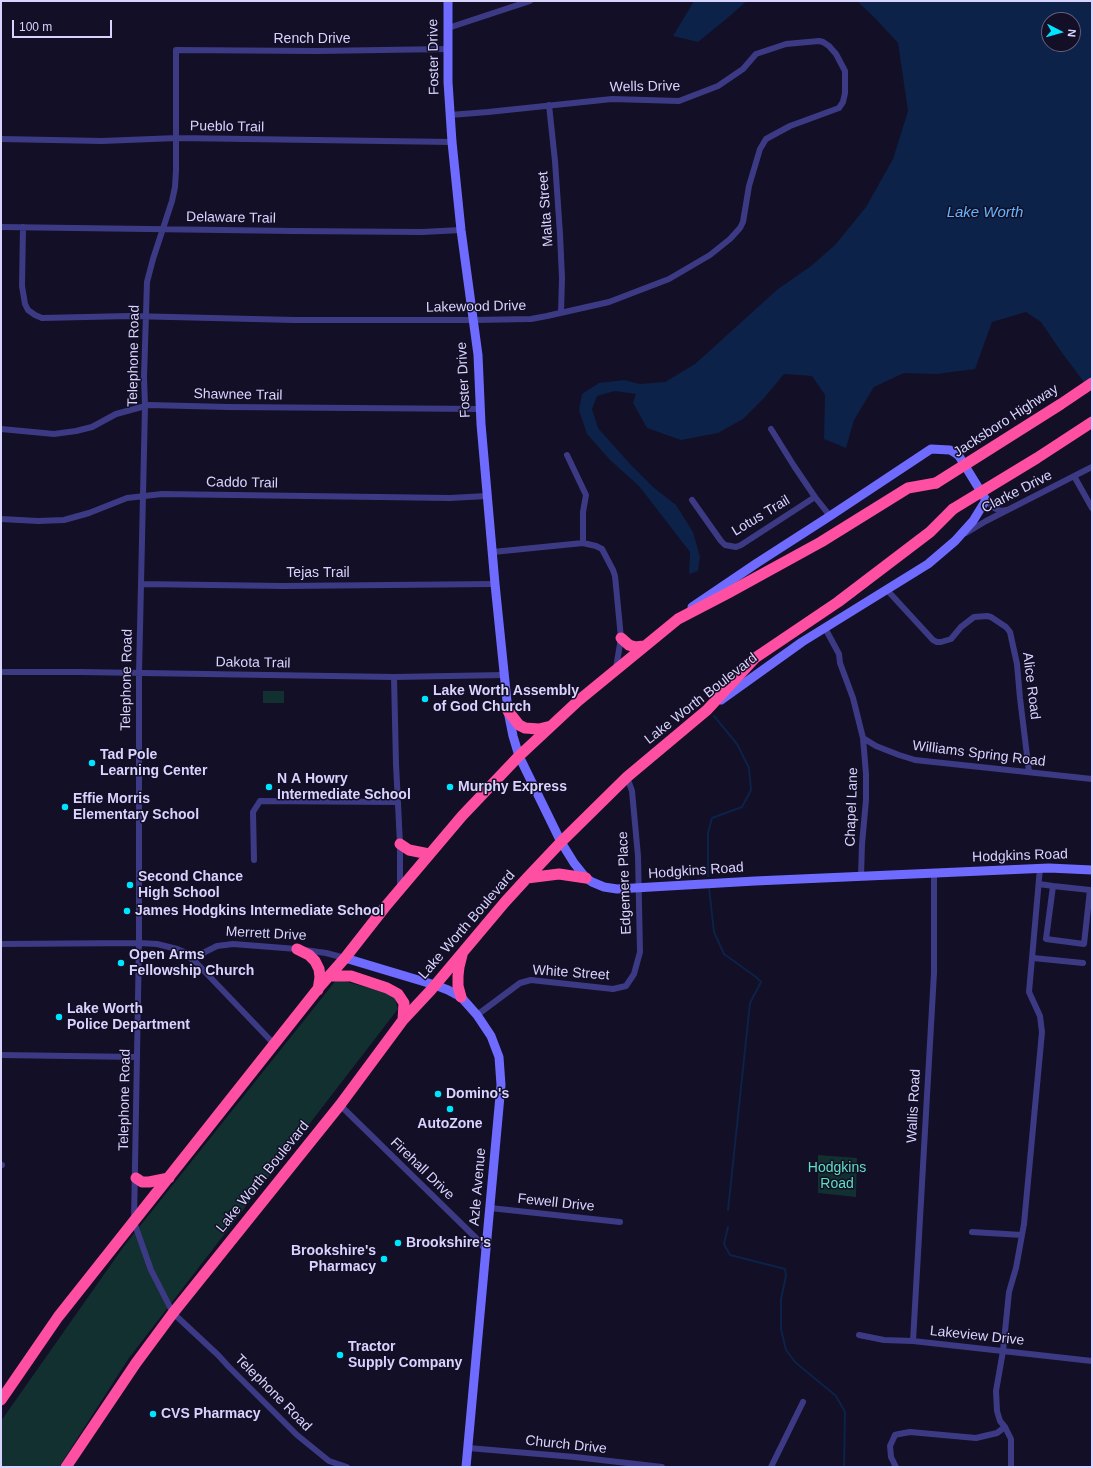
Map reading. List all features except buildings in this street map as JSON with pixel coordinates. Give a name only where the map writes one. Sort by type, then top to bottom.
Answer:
[{"type":"highway","name":"Jacksboro Highway","points":[[678,619],[820,542],[908,488],[936,483],[1092,383]]},
{"type":"highway","points":[[707,710],[755,658],[838,602],[930,532],[953,509],[1037,458],[1092,422]]},
{"type":"highway","points":[[1,1400],[58,1317],[318,990],[346,958],[385,907],[467,810],[519,756],[578,701],[616,668],[678,619]]},
{"type":"highway","points":[[621,638],[629,645],[634,647],[644,646]]},
{"type":"highway","name":"Lake Worth Boulevard","points":[[66,1467],[136,1364],[173,1313],[340,1105],[403,1020],[527,878],[561,842],[627,778],[707,710]]},
{"type":"highway","points":[[508,711],[519,724],[525,728],[539,730],[552,726]]},
{"type":"highway","points":[[400,844],[409,850],[429,854]]},
{"type":"highway","points":[[527,878],[559,874],[586,878]]},
{"type":"highway","points":[[297,949],[309,955],[315,961],[319,969],[320,977],[318,990]]},
{"type":"highway","points":[[461,997],[458,986],[458,976],[459,966],[464,951]]},
{"type":"highway","points":[[330,976],[351,976],[387,988],[398,994],[404,1003],[403,1020]]},
{"type":"highway","points":[[136,1178],[142,1182],[149,1182],[169,1178]]},
{"type":"street","name":"Foster Drive","points":[[448,1],[448,49],[452,142],[461,230],[478,355],[480,409],[487,496],[504,675],[508,711],[519,756]]},
{"type":"street","points":[[448,28],[530,1]]},
{"type":"street","name":"Wells Drive","points":[[450,115],[612,99],[679,101],[718,86],[743,69],[756,54],[768,49],[786,44],[819,41],[823,42]]},
{"type":"street","name":"Lakewood Drive","points":[[23,227],[22,286],[25,304],[28,310],[42,318],[147,317],[302,320],[531,319],[609,302],[669,279],[710,255],[730,239],[740,228],[743,222],[749,186],[760,149],[766,139],[790,126],[837,109],[843,102],[845,93],[845,72],[836,54],[823,42]]},
{"type":"street","name":"Rench Drive","points":[[176,50],[316,51],[448,49]]},
{"type":"street","name":"Telephone Road","points":[[176,50],[177,138],[175,187],[147,282],[139,673],[139,944],[136,1178],[134,1222],[151,1270],[173,1313],[218,1355],[297,1435],[329,1461],[347,1467]]},
{"type":"street","name":"Malta Street","points":[[549,105],[555,161],[560,234],[562,278],[561,313]]},
{"type":"street","name":"Pueblo Trail","points":[[1,139],[102,141],[177,138],[452,142]]},
{"type":"street","name":"Delaware Trail","points":[[1,227],[422,232],[461,230]]},
{"type":"street","name":"Shawnee Trail","points":[[1,429],[54,434],[76,431],[92,427],[116,414],[149,405],[480,409]]},
{"type":"street","points":[[771,428],[794,466],[830,516]]},
{"type":"street","points":[[678,619],[729,582],[930,449],[950,450],[955,453],[959,456],[991,506],[998,510],[1011,508]]},
{"type":"street","points":[[567,455],[586,495],[583,512],[583,543]]},
{"type":"street","name":"Clarke Drive","points":[[955,541],[977,526],[1092,467]]},
{"type":"street","points":[[1074,476],[1092,508]]},
{"type":"street","name":"Caddo Trail","points":[[1,519],[38,521],[64,520],[89,513],[127,498],[142,495],[162,494],[450,498],[487,496]]},
{"type":"street","name":"Lotus Trail","points":[[692,500],[721,542],[725,545],[736,547],[815,497]]},
{"type":"street","name":"Lake Worth Boulevard","points":[[707,710],[759,672],[825,628],[928,564],[955,541],[972,521],[986,500]]},
{"type":"street","points":[[493,552],[583,543],[602,549],[615,576],[621,638],[616,668]]},
{"type":"street","name":"Tejas Trail","points":[[141,584],[283,586],[495,584]]},
{"type":"street","name":"Alice Road","points":[[887,590],[933,640],[938,642],[951,639],[961,627],[974,617],[992,617],[1006,627],[1010,632],[1017,664],[1028,772]]},
{"type":"street","points":[[825,628],[839,654],[840,663],[853,698],[864,738]]},
{"type":"street","name":"Dakota Trail","points":[[1,672],[394,677],[504,675]]},
{"type":"street","points":[[394,677],[400,844],[400,889]]},
{"type":"street","name":"Williams Spring Road","points":[[864,738],[884,750],[915,760],[1092,779]]},
{"type":"street","name":"Chapel Lane","points":[[861,876],[866,800],[864,738]]},
{"type":"street","name":"Hodgkins Road","points":[[519,756],[561,842],[574,863],[586,878],[604,887],[617,889],[640,888],[1040,868],[1092,870]]},
{"type":"street","name":"Edgemere Place","points":[[626,986],[634,974],[640,952],[640,888],[638,856],[632,791],[627,778]]},
{"type":"street","points":[[254,860],[253,812],[260,801],[398,802]]},
{"type":"street","points":[[1011,1467],[1011,1439],[1000,1421],[997,1411],[996,1391],[1003,1351],[1008,1292],[1016,1268],[1022,1235],[1042,1032],[1040,1016],[1029,992],[1040,868]]},
{"type":"street","name":"Wallis Road","points":[[913,1341],[934,973],[934,873]]},
{"type":"street","points":[[1039,884],[1090,890],[1084,944],[1046,939],[1053,886]]},
{"type":"street","points":[[1,944],[157,944],[177,948],[187,953],[275,1045]]},
{"type":"street","name":"Merrett Drive","points":[[191,958],[212,948],[233,944],[297,949],[326,953],[346,958],[435,985]]},
{"type":"street","points":[[1033,958],[1083,963]]},
{"type":"street","name":"White Street","points":[[477,1015],[520,983],[531,980],[613,989],[626,986]]},
{"type":"street","name":"Azle Avenue","points":[[435,985],[461,997],[477,1015],[491,1036],[499,1058],[501,1085],[466,1467]]},
{"type":"street","points":[[1,1055],[137,1057]]},
{"type":"street","name":"Firehall Drive","points":[[340,1105],[479,1241],[486,1251]]},
{"type":"street","name":"Fewell Drive","points":[[490,1208],[620,1222]]},
{"type":"street","points":[[972,1232],[1022,1235]]},
{"type":"street","name":"Lakeview Drive","points":[[859,1336],[884,1340],[913,1341],[1092,1361]]},
{"type":"street","points":[[771,1467],[803,1402]]},
{"type":"street","points":[[896,1467],[890,1457],[890,1446],[895,1436],[899,1434],[910,1432],[976,1438],[997,1433],[1005,1427]]},
{"type":"street","name":"Church Drive","points":[[468,1448],[575,1457],[662,1467]]},
{"type":"green space","points":[[263,691],[284,691],[284,703],[263,703]]},
{"type":"green space","points":[[337,979],[394,995],[398,1009],[129,1358],[59,1467],[1,1467],[1,1421],[124,1246]]},
{"type":"green space","name":"Hodgkins Road","points":[[818,1155],[857,1158],[856,1197],[818,1193]]},
{"type":"water","points":[[694,1],[747,1],[698,42],[673,36]]},
{"type":"water","name":"Lake Worth","points":[[857,1],[1092,1],[1092,389],[1086,385],[1041,322],[1026,312],[992,322],[975,369],[937,374],[904,373],[874,387],[854,420],[846,448],[824,439],[825,395],[812,376],[784,374],[765,397],[743,419],[718,433],[681,440],[647,428],[633,403],[636,394],[615,391],[597,396],[592,409],[598,428],[653,487],[676,505],[693,532],[700,557],[698,571],[689,574],[690,552],[639,486],[610,460],[587,434],[579,410],[582,394],[599,383],[624,380],[640,384],[665,382],[695,364],[778,289],[811,266],[835,245],[866,207],[893,159],[908,111],[898,43]]},
{"type":"waterway","points":[[708,876],[708,833],[712,818],[742,807],[751,790],[749,768],[737,744],[714,716]]},
{"type":"waterway","points":[[709,888],[714,932],[724,954],[761,982],[750,1003],[728,1210]]},
{"type":"waterway","points":[[728,1227],[724,1244],[730,1255],[785,1269],[786,1276],[781,1299],[781,1329],[786,1350],[795,1362],[836,1396],[845,1412],[844,1467]]},
{"type":"place","name":"Lake Worth Assembly of God Church","points":[[425,699]]},
{"type":"place","name":"Tad Pole Learning Center","points":[[92,763]]},
{"type":"place","name":"N A Howry Intermediate School","points":[[269,787]]},
{"type":"place","name":"Murphy Express","points":[[450,787]]},
{"type":"place","name":"Effie Morris Elementary School","points":[[65,807]]},
{"type":"place","name":"Second Chance High School","points":[[130,885]]},
{"type":"place","name":"James Hodgkins Intermediate School","points":[[127,911]]},
{"type":"place","name":"Open Arms Fellowship Church","points":[[121,963]]},
{"type":"place","name":"Lake Worth Police Department","points":[[59,1017]]},
{"type":"place","name":"Domino's","points":[[438,1094]]},
{"type":"place","name":"AutoZone","points":[[450,1109]]},
{"type":"place","name":"Brookshire's","points":[[398,1243]]},
{"type":"place","name":"Brookshire's Pharmacy","points":[[384,1259]]},
{"type":"place","name":"Tractor Supply Company","points":[[340,1355]]},
{"type":"place","name":"CVS Pharmacy","points":[[153,1414]]}]
